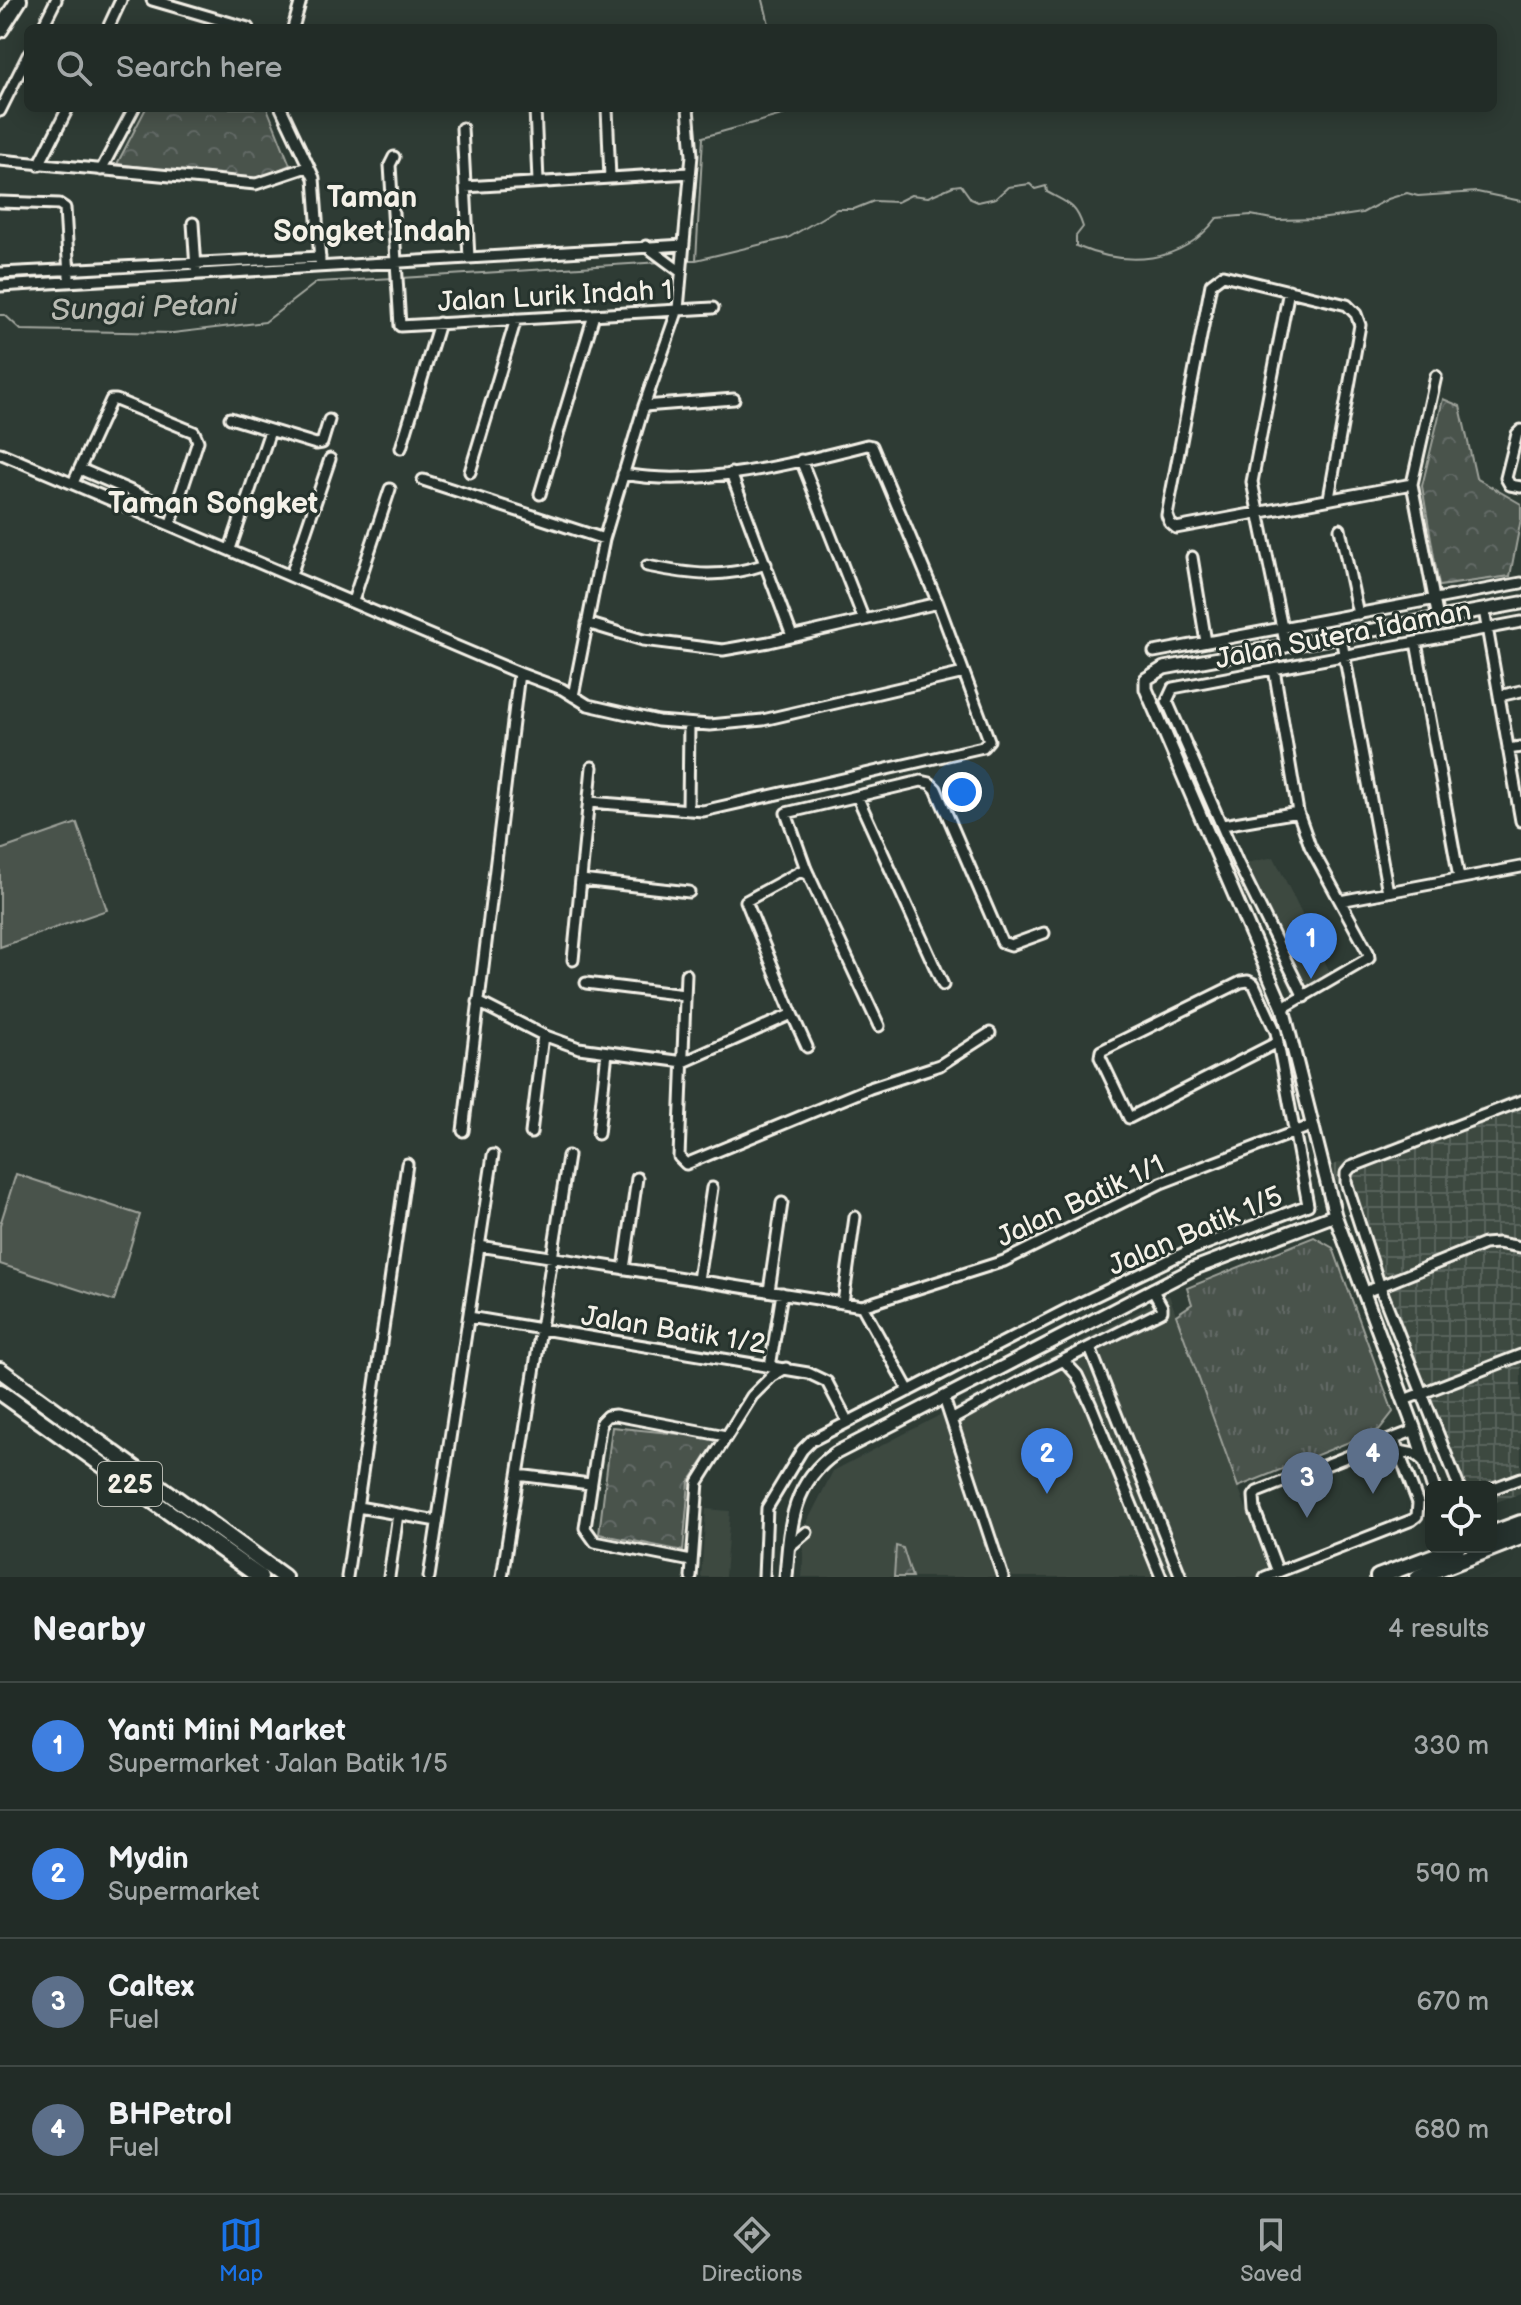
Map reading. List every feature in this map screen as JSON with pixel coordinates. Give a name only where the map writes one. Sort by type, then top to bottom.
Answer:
[{"type":"main road","points":[[1,28],[19,0]]},
{"type":"main road","name":"225","points":[[0,1370],[284,1577]]},
{"type":"main road","name":"225","points":[[0,1392],[260,1577]]},
{"type":"main road","points":[[1497,1531],[1521,1523]]},
{"type":"main road","points":[[1497,1543],[1521,1537]]},
{"type":"main road","points":[[1414,1571],[1428,1553]]},
{"type":"main road","points":[[1378,1577],[1414,1571],[1455,1553]]},
{"type":"street","points":[[44,24],[56,0]]},
{"type":"street","points":[[110,24],[121,0]]},
{"type":"street","points":[[152,0],[234,24]]},
{"type":"street","points":[[294,24],[301,0]]},
{"type":"street","points":[[0,111],[24,63]]},
{"type":"street","points":[[39,165],[66,112]]},
{"type":"street","points":[[101,170],[132,112]]},
{"type":"street","points":[[283,112],[315,185],[320,268]]},
{"type":"street","points":[[535,112],[538,182]]},
{"type":"street","points":[[607,112],[610,178]]},
{"type":"street","points":[[573,696],[604,539],[644,406],[678,309],[692,144],[688,112]]},
{"type":"street","points":[[462,128],[469,258]]},
{"type":"street","points":[[394,157],[390,165],[397,267]]},
{"type":"street","points":[[0,160],[256,184],[307,167]]},
{"type":"street","points":[[465,187],[690,173]]},
{"type":"street","points":[[0,202],[59,204],[66,212],[70,283]]},
{"type":"street","points":[[193,223],[197,275]]},
{"type":"street","points":[[0,286],[320,268],[397,267],[469,258],[684,245]]},
{"type":"street","points":[[646,246],[681,272]]},
{"type":"street","points":[[0,273],[320,257]]},
{"type":"street","name":"Jalan Lurik Indah 1","points":[[397,267],[400,326],[713,308]]},
{"type":"street","points":[[1329,498],[1360,325],[1356,314],[1347,305],[1223,275],[1211,284],[1167,515],[1170,523],[1176,528],[1412,484]]},
{"type":"street","points":[[1286,647],[1252,482],[1289,290]]},
{"type":"street","points":[[540,494],[594,315]]},
{"type":"street","points":[[470,472],[516,319]]},
{"type":"street","points":[[401,448],[439,323]]},
{"type":"street","points":[[1436,376],[1412,484],[1438,619]]},
{"type":"street","points":[[644,406],[734,399]]},
{"type":"street","points":[[73,483],[111,400],[116,400],[198,436],[171,523]]},
{"type":"street","points":[[230,418],[319,444],[329,420]]},
{"type":"street","points":[[1521,430],[1517,434],[1506,478],[1510,485],[1521,487]]},
{"type":"street","points":[[230,549],[270,431]]},
{"type":"street","points":[[589,802],[703,811],[983,747],[989,740],[938,603],[872,446],[731,473],[659,478],[623,474]]},
{"type":"street","points":[[0,453],[562,689],[588,705],[658,721],[689,724],[763,720],[964,673]]},
{"type":"street","points":[[291,575],[330,459]]},
{"type":"street","points":[[801,460],[864,620]]},
{"type":"street","points":[[80,469],[175,510]]},
{"type":"street","points":[[731,473],[792,636]]},
{"type":"street","points":[[423,480],[604,539]]},
{"type":"street","points":[[353,601],[390,489]]},
{"type":"street","points":[[1340,529],[1358,614]]},
{"type":"street","points":[[1192,557],[1206,642]]},
{"type":"street","points":[[647,566],[686,574],[716,575],[766,564]]},
{"type":"street","points":[[1154,652],[1521,581]]},
{"type":"street","points":[[587,623],[643,640],[723,650],[938,603]]},
{"type":"street","points":[[1434,1481],[1335,1215],[1283,1008],[1146,689],[1146,679],[1164,668],[1521,603]]},
{"type":"street","points":[[1484,610],[1521,821]]},
{"type":"street","name":"Jalan Sutera Idaman","points":[[1223,825],[1167,701],[1173,688],[1521,622]]},
{"type":"street","points":[[1341,637],[1388,892]]},
{"type":"street","points":[[1416,642],[1459,878]]},
{"type":"street","points":[[1274,669],[1298,812],[1310,846],[1369,958],[1283,1008]]},
{"type":"street","points":[[463,1131],[519,673]]},
{"type":"street","points":[[1499,696],[1521,691]]},
{"type":"street","points":[[688,810],[689,724]]},
{"type":"street","points":[[1508,749],[1521,747]]},
{"type":"street","points":[[573,960],[592,767]]},
{"type":"street","points":[[879,1026],[809,875],[786,813],[921,781],[930,783],[936,789],[1002,942],[1011,945],[1044,933]]},
{"type":"street","points":[[857,796],[943,985]]},
{"type":"street","points":[[1298,812],[1223,825],[1238,863],[1304,997]]},
{"type":"street","points":[[1340,901],[1521,867]]},
{"type":"street","points":[[807,1047],[746,901],[801,871],[809,875]]},
{"type":"street","points":[[581,880],[689,892]]},
{"type":"street","points":[[686,974],[679,1157],[686,1164],[870,1088],[940,1065],[990,1033]]},
{"type":"street","name":"Jalan Batik 1/5","points":[[764,1577],[767,1508],[802,1450],[811,1441],[1188,1251],[1304,1208],[1309,1200],[1278,1042],[1267,1009],[1254,984],[1241,982],[1101,1051],[1101,1061],[1129,1118],[1278,1042]]},
{"type":"street","points":[[586,983],[684,995]]},
{"type":"street","points":[[478,1002],[543,1035],[579,1048],[684,1062],[792,1014]]},
{"type":"street","points":[[531,1133],[543,1035]]},
{"type":"street","points":[[598,1134],[607,1052]]},
{"type":"street","points":[[1457,1481],[1380,1287],[1346,1182],[1346,1173],[1351,1167],[1521,1101]]},
{"type":"street","name":"Jalan Batik 1/1","points":[[862,1306],[1004,1261],[1161,1183],[1313,1125]]},
{"type":"street","points":[[429,1577],[493,1155]]},
{"type":"street","points":[[502,1577],[568,1156]]},
{"type":"street","points":[[347,1577],[407,1164]]},
{"type":"street","points":[[624,1269],[637,1178]]},
{"type":"street","points":[[698,1280],[712,1188]]},
{"type":"street","points":[[769,1291],[782,1203]]},
{"type":"street","points":[[786,1577],[795,1503],[823,1462],[1195,1268],[1335,1215]]},
{"type":"street","points":[[843,1303],[855,1217]]},
{"type":"street","points":[[1363,1293],[1484,1244],[1521,1247]]},
{"type":"street","points":[[479,1246],[862,1306],[909,1391]]},
{"type":"street","points":[[953,1419],[1162,1311],[1152,1289]]},
{"type":"street","points":[[770,1367],[782,1293]]},
{"type":"street","name":"Jalan Batik 1/2","points":[[469,1317],[786,1368],[818,1376],[827,1382],[848,1422]]},
{"type":"street","points":[[1090,1348],[1181,1577]]},
{"type":"street","points":[[1404,1400],[1521,1355]]},
{"type":"street","points":[[1064,1361],[1077,1375],[1091,1405],[1161,1577]]},
{"type":"street","points":[[691,1577],[698,1482],[762,1385],[786,1368]]},
{"type":"street","points":[[944,1398],[1003,1577]]},
{"type":"street","points":[[1091,1405],[1097,1398],[1110,1399]]},
{"type":"street","points":[[691,1561],[595,1542],[585,1528],[601,1422],[607,1416],[615,1415],[726,1436]]},
{"type":"street","points":[[1278,1572],[1255,1511],[1254,1496],[1257,1492],[1415,1430]]},
{"type":"street","points":[[1265,1577],[1417,1516],[1418,1503],[1394,1439]]},
{"type":"street","points":[[1399,1451],[1415,1454],[1428,1466]]},
{"type":"street","points":[[518,1475],[590,1484]]},
{"type":"street","points":[[1497,1487],[1521,1478]]},
{"type":"street","points":[[358,1507],[437,1521]]},
{"type":"street","points":[[389,1577],[398,1514]]},
{"type":"street","points":[[1147,1542],[1158,1524]]},
{"type":"street","points":[[789,1547],[807,1532]]},
{"type":"shaded area","points":[[1274,857],[1332,976],[1293,995],[1232,866]]},
{"type":"shaded area","points":[[1521,1094],[1521,1493],[1497,1502],[1497,1481],[1450,1481],[1331,1166]]},
{"type":"shaded area","points":[[1169,1295],[1271,1577],[802,1577],[805,1526],[833,1471]]},
{"type":"shaded area","points":[[706,1509],[730,1511],[725,1577],[701,1577]]},
{"type":"green space","points":[[144,112],[269,112],[290,165],[253,181],[117,164]]},
{"type":"green space","points":[[1443,399],[1460,406],[1476,478],[1521,504],[1510,576],[1439,586],[1422,486]]},
{"type":"green space","points":[[77,823],[107,910],[0,947],[0,850]]},
{"type":"green space","points":[[16,1174],[140,1215],[114,1301],[0,1264],[0,1225]]},
{"type":"green space","points":[[1314,1237],[1333,1248],[1393,1412],[1379,1430],[1238,1487],[1176,1315],[1192,1304],[1187,1288]]},
{"type":"green space","points":[[612,1427],[718,1438],[689,1482],[683,1551],[599,1534]]},
{"type":"green space","points":[[896,1546],[903,1548],[912,1577],[894,1577]]},
{"type":"waterway","name":"Sungai Petani","points":[[763,0],[769,24]]},
{"type":"waterway","name":"Sungai Petani","points":[[687,260],[696,260],[703,137],[789,112]]},
{"type":"waterway","points":[[696,260],[788,238],[837,209],[854,209],[874,201],[897,202],[911,195],[928,197],[961,185],[971,199],[978,202],[996,198],[1008,187],[1030,184],[1035,189],[1046,186],[1047,192],[1070,205],[1077,213],[1083,227],[1076,236],[1076,246],[1095,253],[1133,259],[1152,258],[1187,245],[1203,234],[1217,218],[1251,215],[1277,220],[1319,219],[1362,213],[1407,193],[1418,196],[1477,192],[1521,201]]},
{"type":"waterway","name":"Sungai Petani","points":[[401,278],[662,262]]},
{"type":"waterway","name":"Sungai Petani","points":[[0,315],[5,315],[21,330],[173,333],[265,322],[317,282],[395,278]]},
{"type":"place","name":"Yanti Mini Market","points":[[1311,979]]},
{"type":"place","name":"Mydin","points":[[1047,1494]]},
{"type":"place","name":"BHPetrol","points":[[1373,1494]]},
{"type":"place","name":"Caltex","points":[[1307,1518]]},
{"type":"district","name":"Taman Songket Indah","points":[[372,214]]},
{"type":"district","name":"Taman Songket","points":[[213,503]]}]
